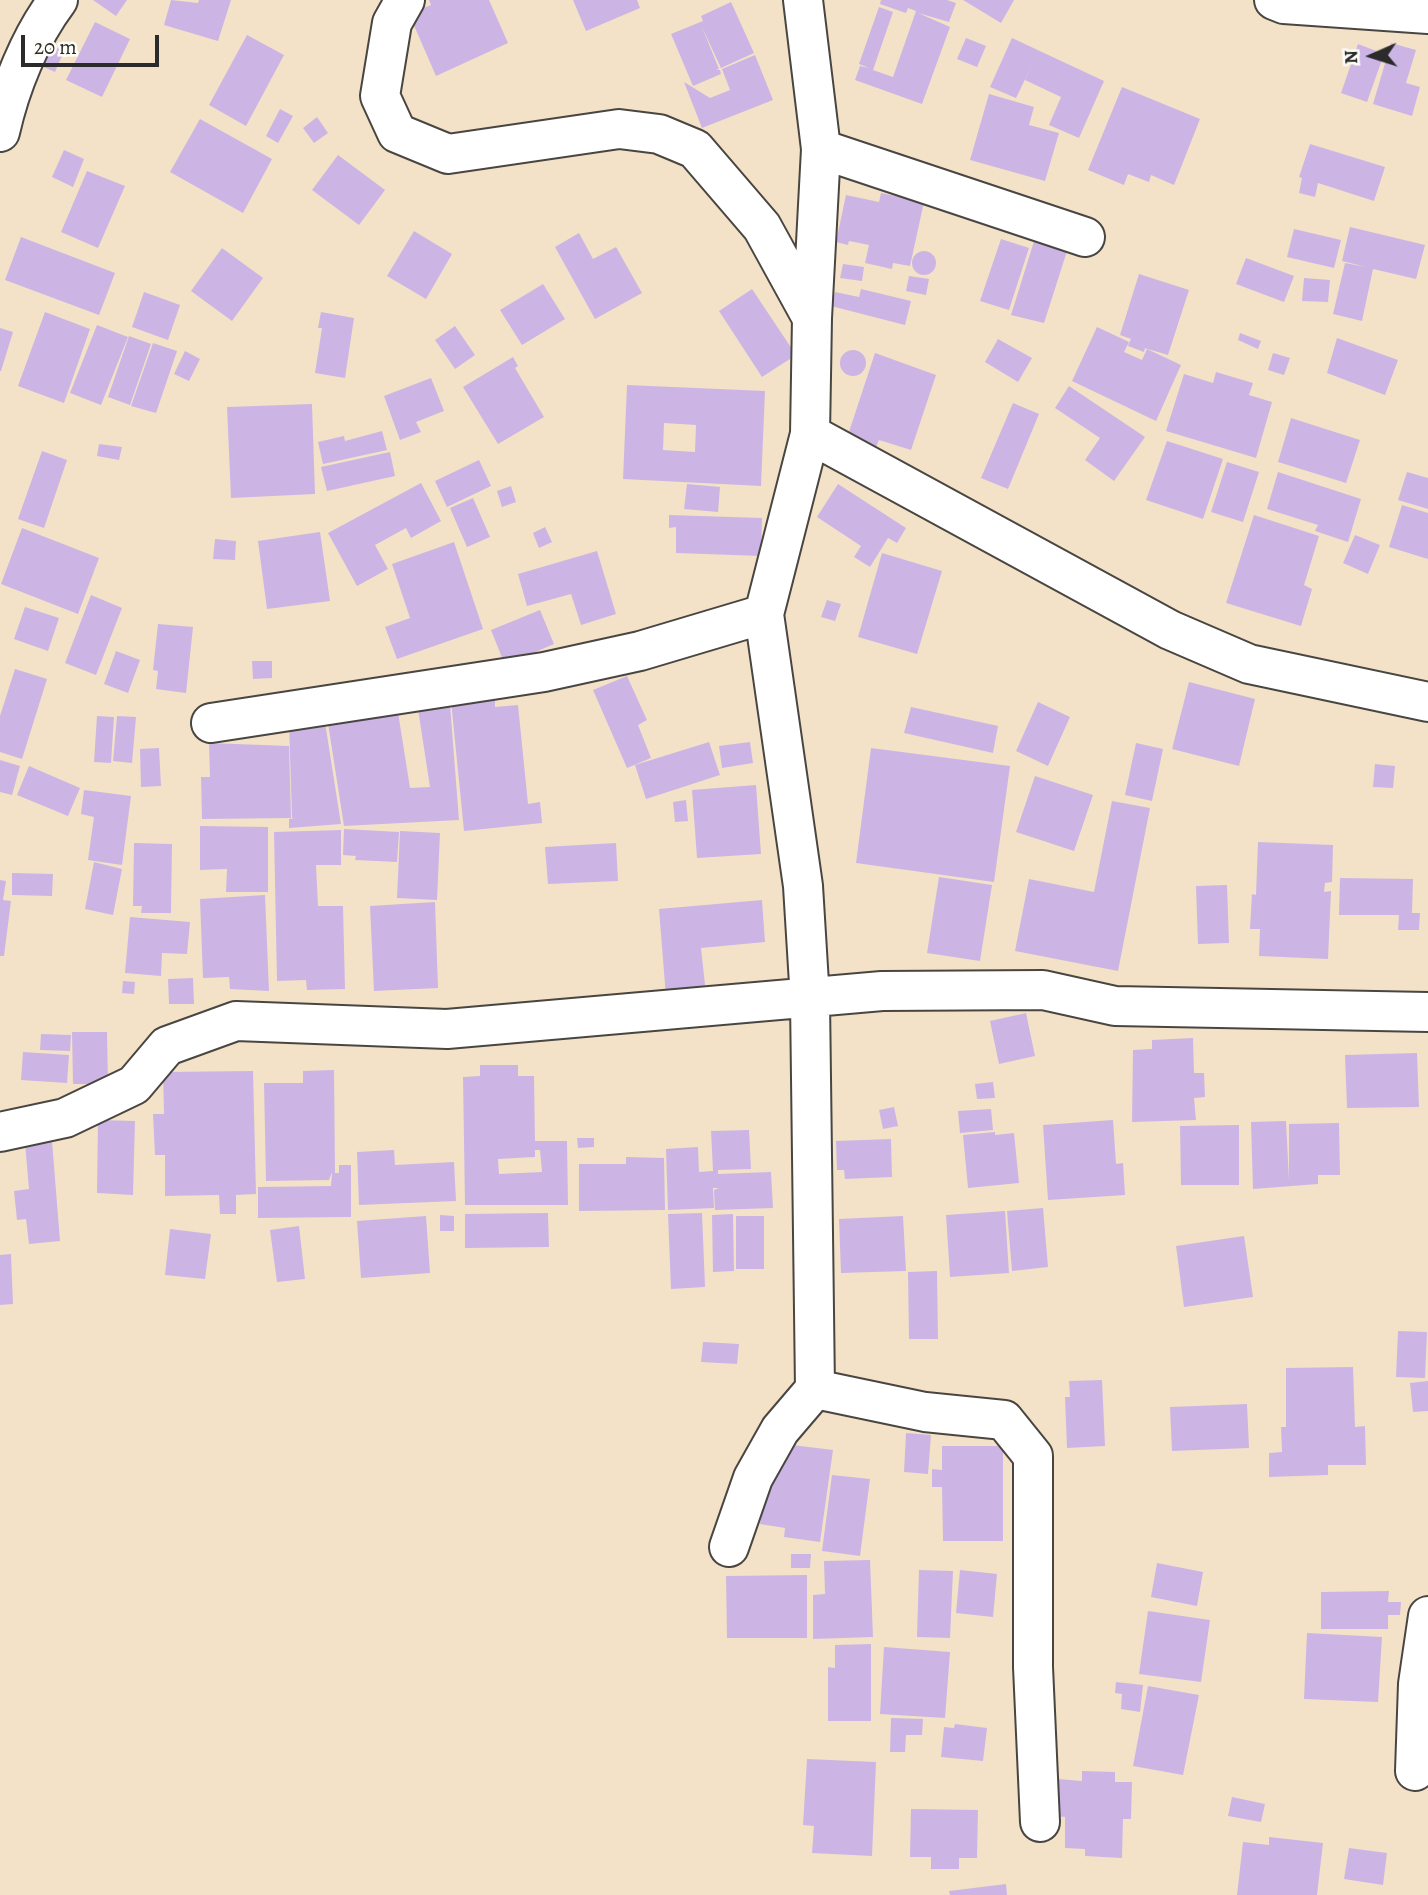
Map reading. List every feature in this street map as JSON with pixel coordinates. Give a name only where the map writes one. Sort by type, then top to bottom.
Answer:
[{"type":"street","points":[[0,132],[12,90],[43,19],[58,0]]},
{"type":"street","points":[[405,0],[391,23],[380,96],[397,133],[448,154],[619,129],[659,134],[695,149],[762,227],[812,318]]},
{"type":"street","points":[[729,1547],[753,1478],[780,1430],[816,1388],[810,1000],[803,886],[764,614],[810,434],[812,318],[821,149],[803,0]]},
{"type":"street","points":[[1274,0],[1284,4],[1428,15]]},
{"type":"street","points":[[821,149],[1085,237]]},
{"type":"street","points":[[810,434],[1170,631],[1249,664],[1428,702]]},
{"type":"street","points":[[211,723],[544,673],[640,651],[764,614]]},
{"type":"street","points":[[0,1132],[65,1118],[134,1085],[167,1046],[236,1021],[447,1029],[810,1000],[882,991],[1043,990],[1115,1006],[1428,1012]]},
{"type":"street","points":[[816,1388],[925,1412],[1004,1420],[1033,1456],[1032,1667],[1040,1822]]},
{"type":"street","points":[[1415,1772],[1419,1684],[1428,1616]]},
{"type":"building","points":[[93,0],[127,0],[116,16]]},
{"type":"building","points":[[171,0],[198,3],[199,0],[231,0],[218,41],[164,25]]},
{"type":"building","points":[[429,0],[489,0],[508,43],[436,76],[409,14],[431,5]]},
{"type":"building","points":[[573,0],[637,0],[640,8],[586,31]]},
{"type":"building","points":[[881,0],[947,0],[956,3],[949,22],[918,13],[950,27],[922,104],[855,80],[860,66],[869,68],[859,64],[879,7],[893,12],[873,70],[893,77],[916,11],[908,8],[906,13],[880,4]]},
{"type":"building","points":[[963,0],[1014,0],[1001,23]]},
{"type":"building","points":[[731,2],[754,53],[721,68],[702,27],[719,69],[716,70],[720,70],[721,74],[693,86],[671,34],[703,21],[701,16]]},
{"type":"building","points":[[95,22],[130,39],[102,97],[66,80]]},
{"type":"building","points":[[247,35],[284,55],[246,126],[209,105]]},
{"type":"building","points":[[966,38],[986,46],[977,67],[957,59]]},
{"type":"building","points":[[1012,38],[1104,81],[1079,138],[1049,125],[1061,97],[1025,80],[1034,61],[1016,98],[990,87]]},
{"type":"building","points":[[1391,43],[1416,50],[1406,83],[1420,87],[1412,116],[1373,104]]},
{"type":"building","points":[[1358,44],[1384,54],[1367,102],[1341,93]]},
{"type":"building","points":[[52,46],[64,51],[55,72],[30,61]]},
{"type":"building","points":[[755,55],[773,100],[702,128],[684,82],[710,98],[730,90],[722,69]]},
{"type":"building","points":[[1122,87],[1200,119],[1174,185],[1151,175],[1149,182],[1128,174],[1124,185],[1088,170]]},
{"type":"building","points":[[989,94],[1034,107],[1029,125],[1059,133],[1045,181],[970,160]]},
{"type":"building","points":[[280,109],[293,116],[278,143],[266,136]]},
{"type":"building","points":[[317,117],[328,133],[314,143],[303,128]]},
{"type":"building","points":[[200,119],[272,159],[243,213],[170,172]]},
{"type":"building","points":[[1310,144],[1385,167],[1374,201],[1318,183],[1315,197],[1299,193],[1302,178],[1299,177]]},
{"type":"building","points":[[64,150],[84,159],[73,187],[52,177]]},
{"type":"building","points":[[338,155],[385,190],[359,225],[312,190]]},
{"type":"building","points":[[87,171],[125,186],[98,248],[61,232]]},
{"type":"building","points":[[881,193],[924,202],[910,266],[893,263],[892,269],[865,263],[869,245],[849,241],[848,245],[836,242],[846,195],[879,202]]},
{"type":"building","points":[[1350,227],[1425,245],[1416,279],[1373,269],[1362,321],[1333,314],[1345,263],[1366,267],[1342,261]]},
{"type":"building","points":[[1294,229],[1341,240],[1334,268],[1287,257]]},
{"type":"building","points":[[414,231],[452,254],[426,299],[387,276]]},
{"type":"building","points":[[579,233],[593,259],[616,247],[642,293],[595,319],[555,247]]},
{"type":"building","points":[[21,237],[115,273],[99,315],[5,280]]},
{"type":"building","points":[[1035,238],[1068,248],[1044,323],[1011,315]]},
{"type":"building","points":[[1001,239],[1029,248],[1009,310],[980,301]]},
{"type":"building","points":[[222,248],[263,278],[232,321],[191,291]]},
{"type":"building","points":[[924,251],[935,258],[936,263],[929,274],[924,275],[913,268],[912,263],[919,252]]},
{"type":"building","points":[[1246,258],[1294,276],[1284,302],[1236,284]]},
{"type":"building","points":[[843,264],[864,267],[862,281],[840,278]]},
{"type":"building","points":[[1139,274],[1189,290],[1168,355],[1145,348],[1144,352],[1128,346],[1131,339],[1120,335]]},
{"type":"building","points":[[909,276],[929,279],[926,295],[906,291]]},
{"type":"building","points":[[1304,278],[1330,280],[1328,302],[1302,301]]},
{"type":"building","points":[[543,284],[565,319],[522,345],[500,310]]},
{"type":"building","points":[[752,289],[796,355],[762,377],[719,311]]},
{"type":"building","points":[[861,289],[911,301],[905,325],[831,306],[835,292],[859,297]]},
{"type":"building","points":[[144,292],[180,305],[168,340],[132,327]]},
{"type":"building","points":[[45,312],[90,329],[64,403],[18,386]]},
{"type":"building","points":[[321,312],[354,318],[345,378],[315,373],[322,328],[318,328]]},
{"type":"building","points":[[97,325],[128,337],[101,405],[70,393]]},
{"type":"building","points":[[455,326],[475,355],[455,369],[435,340]]},
{"type":"building","points":[[1097,327],[1129,342],[1124,352],[1142,360],[1147,349],[1181,365],[1156,421],[1072,381]]},
{"type":"building","points":[[0,328],[13,332],[1,371],[0,371]]},
{"type":"building","points":[[1240,333],[1261,341],[1258,349],[1238,340]]},
{"type":"building","points":[[129,336],[151,344],[130,405],[108,397]]},
{"type":"building","points":[[1337,338],[1398,360],[1385,395],[1327,373]]},
{"type":"building","points":[[998,339],[1032,358],[1018,382],[985,362]]},
{"type":"building","points":[[153,343],[177,351],[156,413],[131,406]]},
{"type":"building","points":[[853,350],[862,354],[866,363],[862,372],[853,376],[844,372],[840,363],[844,354]]},
{"type":"building","points":[[185,351],[200,359],[189,381],[174,374]]},
{"type":"building","points":[[875,353],[936,375],[911,450],[879,440],[876,447],[847,438]]},
{"type":"building","points":[[1273,353],[1290,358],[1284,375],[1268,370]]},
{"type":"building","points":[[513,357],[518,366],[515,368],[544,417],[498,444],[463,387]]},
{"type":"building","points":[[1216,372],[1253,383],[1249,395],[1272,402],[1256,458],[1166,431],[1184,374],[1213,383]]},
{"type":"building","points":[[431,378],[444,411],[416,422],[421,432],[400,440],[384,396]]},
{"type":"building","points":[[627,385],[765,391],[761,486],[623,479]],"holes":[[[664,423],[696,425],[695,452],[663,450]]]},
{"type":"building","points":[[1069,386],[1145,437],[1114,481],[1085,460],[1100,438],[1055,408]]},
{"type":"building","points":[[1013,403],[1039,414],[1008,489],[981,478]]},
{"type":"building","points":[[312,404],[315,494],[231,498],[227,407]]},
{"type":"building","points":[[1291,418],[1360,440],[1346,483],[1278,462]]},
{"type":"building","points":[[382,431],[387,450],[323,464],[318,442],[344,436],[345,441]]},
{"type":"building","points":[[1167,441],[1223,459],[1203,519],[1146,500]]},
{"type":"building","points":[[99,444],[122,447],[119,460],[97,456]]},
{"type":"building","points":[[42,451],[67,460],[44,528],[18,519]]},
{"type":"building","points":[[390,452],[395,476],[327,491],[321,467]]},
{"type":"building","points":[[479,460],[491,486],[447,507],[435,481]]},
{"type":"building","points":[[1227,462],[1259,472],[1243,522],[1211,512]]},
{"type":"building","points":[[1278,472],[1361,499],[1348,542],[1315,531],[1318,525],[1267,509]]},
{"type":"building","points":[[1407,472],[1428,478],[1428,509],[1398,500]]},
{"type":"building","points":[[421,483],[441,521],[411,538],[406,528],[375,545],[388,569],[357,586],[328,533]]},
{"type":"building","points":[[687,484],[720,487],[718,512],[684,509]]},
{"type":"building","points":[[838,484],[906,528],[897,543],[888,538],[870,567],[854,557],[861,546],[817,517]]},
{"type":"building","points":[[511,486],[516,502],[502,507],[497,491]]},
{"type":"building","points":[[473,498],[490,537],[467,547],[450,508]]},
{"type":"building","points":[[1402,505],[1428,513],[1428,559],[1389,547]]},
{"type":"building","points":[[669,515],[762,518],[761,556],[676,553],[676,527],[669,528]]},
{"type":"building","points":[[1254,515],[1319,536],[1304,585],[1312,589],[1301,626],[1226,603]]},
{"type":"building","points":[[545,527],[552,542],[539,548],[533,533]]},
{"type":"building","points":[[22,528],[99,558],[78,614],[1,584]]},
{"type":"building","points":[[320,532],[330,601],[267,609],[258,541]]},
{"type":"building","points":[[1355,535],[1380,545],[1368,574],[1343,563]]},
{"type":"building","points":[[215,539],[236,541],[235,560],[213,559]]},
{"type":"building","points":[[454,542],[483,629],[397,659],[385,627],[410,618],[392,564]]},
{"type":"building","points":[[597,551],[616,614],[581,625],[571,594],[527,606],[518,574]]},
{"type":"building","points":[[882,553],[942,571],[917,654],[858,637]]},
{"type":"building","points":[[91,595],[122,608],[96,675],[65,663]]},
{"type":"building","points":[[827,600],[841,604],[835,621],[821,617]]},
{"type":"building","points":[[25,607],[59,618],[48,651],[14,639]]},
{"type":"building","points":[[540,610],[554,644],[505,665],[491,630]]},
{"type":"building","points":[[158,624],[193,627],[186,693],[156,689],[158,671],[153,670]]},
{"type":"building","points":[[116,651],[140,660],[128,693],[104,684]]},
{"type":"building","points":[[252,661],[272,661],[272,678],[253,679]]},
{"type":"building","points":[[15,669],[47,679],[22,759],[0,752],[0,716]]},
{"type":"building","points":[[627,676],[647,720],[638,725],[651,758],[627,768],[593,690]]},
{"type":"building","points":[[1189,682],[1255,699],[1239,766],[1172,749]]},
{"type":"building","points":[[495,697],[495,707],[518,705],[528,804],[540,802],[542,823],[464,831],[451,701]]},
{"type":"building","points":[[1038,702],[1070,717],[1048,766],[1016,751]]},
{"type":"building","points":[[450,705],[459,820],[344,826],[327,717],[397,706],[410,788],[430,787],[418,709]]},
{"type":"building","points":[[911,707],[998,726],[993,753],[904,733]]},
{"type":"building","points":[[97,716],[114,717],[111,763],[94,762]]},
{"type":"building","points":[[117,716],[136,717],[132,763],[113,761]]},
{"type":"building","points":[[324,716],[341,824],[289,828],[289,819],[295,818],[292,818],[289,722]]},
{"type":"building","points":[[709,742],[720,775],[646,799],[635,765]]},
{"type":"building","points":[[750,742],[753,763],[722,768],[719,746]]},
{"type":"building","points":[[209,743],[289,746],[291,818],[202,819],[201,777],[210,777]]},
{"type":"building","points":[[1136,743],[1163,749],[1152,801],[1125,795]]},
{"type":"building","points":[[159,748],[161,786],[141,787],[140,749]]},
{"type":"building","points":[[871,748],[1010,766],[994,882],[856,863]]},
{"type":"building","points":[[0,760],[20,766],[12,795],[0,792]]},
{"type":"building","points":[[1375,764],[1395,766],[1393,788],[1373,787]]},
{"type":"building","points":[[29,766],[80,788],[68,816],[17,795]]},
{"type":"building","points":[[1035,776],[1093,795],[1074,851],[1016,832]]},
{"type":"building","points":[[756,785],[761,854],[697,858],[692,790]]},
{"type":"building","points":[[84,790],[131,796],[122,865],[88,860],[94,817],[81,814]]},
{"type":"building","points":[[686,800],[688,821],[675,822],[673,802]]},
{"type":"building","points":[[1112,801],[1150,808],[1118,971],[1015,951],[1029,879],[1094,892]]},
{"type":"building","points":[[200,826],[268,827],[268,892],[226,892],[227,869],[200,870]]},
{"type":"building","points":[[344,829],[399,832],[397,862],[355,860],[356,856],[343,855]]},
{"type":"building","points":[[341,830],[341,865],[316,865],[318,906],[343,906],[345,989],[307,990],[306,980],[277,981],[274,832]]},
{"type":"building","points":[[400,831],[440,833],[437,900],[397,898]]},
{"type":"building","points":[[1258,842],[1333,845],[1332,882],[1325,883],[1324,892],[1331,891],[1328,959],[1259,956],[1260,929],[1250,929],[1252,894],[1256,895]]},
{"type":"building","points":[[134,843],[172,844],[171,913],[141,913],[142,906],[133,906]]},
{"type":"building","points":[[616,843],[618,881],[548,884],[545,847]]},
{"type":"building","points":[[94,862],[122,869],[113,915],[85,909]]},
{"type":"building","points":[[12,873],[53,874],[52,896],[12,895]]},
{"type":"building","points":[[939,877],[992,885],[980,961],[927,953]]},
{"type":"building","points":[[1340,878],[1413,879],[1412,913],[1420,913],[1419,930],[1398,930],[1399,915],[1339,915]]},
{"type":"building","points":[[0,880],[6,881],[3,900],[11,901],[4,956],[0,956]]},
{"type":"building","points":[[1227,885],[1229,943],[1198,944],[1196,886]]},
{"type":"building","points":[[265,895],[269,991],[230,989],[229,977],[203,978],[200,899]]},
{"type":"building","points":[[762,900],[765,942],[701,948],[706,994],[666,997],[659,909]]},
{"type":"building","points":[[435,902],[438,988],[374,991],[370,906]]},
{"type":"building","points":[[130,917],[190,922],[187,954],[162,953],[161,976],[125,973]]},
{"type":"building","points":[[193,978],[194,1004],[169,1004],[168,979]]},
{"type":"building","points":[[123,981],[135,982],[134,994],[122,993]]},
{"type":"building","points":[[1026,1013],[1035,1056],[999,1064],[990,1021]]},
{"type":"building","points":[[72,1032],[107,1032],[108,1084],[73,1084]]},
{"type":"building","points":[[41,1034],[71,1035],[70,1051],[40,1050]]},
{"type":"building","points":[[1193,1038],[1194,1073],[1204,1073],[1205,1097],[1194,1098],[1196,1120],[1132,1122],[1133,1050],[1152,1049],[1152,1040]]},
{"type":"building","points":[[23,1052],[69,1055],[67,1083],[21,1080]]},
{"type":"building","points":[[1417,1053],[1419,1107],[1347,1108],[1345,1055]]},
{"type":"building","points":[[480,1065],[518,1065],[518,1076],[534,1076],[535,1141],[567,1141],[568,1205],[465,1205],[463,1077],[480,1076]],"holes":[[[535,1150],[540,1150],[542,1172],[499,1174],[498,1159],[535,1157]]]},
{"type":"building","points":[[334,1070],[335,1173],[339,1173],[339,1165],[351,1165],[351,1217],[258,1218],[258,1187],[331,1186],[332,1172],[329,1180],[266,1181],[264,1083],[303,1083],[303,1071]]},
{"type":"building","points":[[253,1071],[256,1194],[236,1195],[236,1214],[220,1214],[219,1195],[165,1196],[165,1155],[155,1155],[153,1114],[164,1114],[163,1072]]},
{"type":"building","points":[[993,1082],[995,1098],[977,1099],[975,1084]]},
{"type":"building","points":[[894,1107],[898,1126],[883,1129],[879,1110]]},
{"type":"building","points":[[991,1109],[993,1130],[960,1133],[958,1111]]},
{"type":"building","points":[[98,1120],[135,1121],[133,1195],[97,1193]]},
{"type":"building","points":[[1113,1120],[1116,1164],[1123,1163],[1125,1195],[1048,1200],[1043,1125]]},
{"type":"building","points":[[1286,1121],[1289,1180],[1289,1124],[1339,1123],[1340,1175],[1318,1175],[1318,1184],[1253,1189],[1251,1122]]},
{"type":"building","points":[[1239,1125],[1239,1185],[1181,1185],[1180,1126]]},
{"type":"building","points":[[749,1130],[751,1169],[718,1170],[718,1174],[771,1172],[773,1208],[715,1210],[714,1190],[719,1188],[713,1188],[714,1208],[668,1210],[666,1149],[698,1147],[699,1172],[713,1171],[711,1131]]},
{"type":"building","points":[[995,1132],[995,1135],[1014,1133],[1019,1183],[968,1188],[963,1135]]},
{"type":"building","points":[[577,1138],[594,1138],[594,1147],[578,1148]]},
{"type":"building","points":[[891,1139],[892,1177],[845,1179],[844,1170],[837,1170],[836,1141]]},
{"type":"building","points":[[52,1141],[60,1241],[29,1244],[26,1219],[17,1220],[14,1191],[29,1189],[25,1143]]},
{"type":"building","points":[[394,1150],[395,1165],[454,1162],[456,1201],[359,1205],[357,1152]]},
{"type":"building","points":[[626,1157],[664,1158],[665,1210],[579,1211],[579,1164],[626,1164]]},
{"type":"building","points":[[1043,1208],[1048,1267],[1012,1271],[1007,1211]]},
{"type":"building","points":[[1005,1211],[1009,1273],[950,1277],[946,1215]]},
{"type":"building","points":[[548,1213],[549,1247],[465,1248],[465,1214]]},
{"type":"building","points":[[702,1213],[705,1287],[671,1289],[668,1214]]},
{"type":"building","points":[[733,1214],[734,1271],[713,1272],[712,1215]]},
{"type":"building","points":[[440,1215],[454,1216],[454,1231],[440,1231]]},
{"type":"building","points":[[426,1216],[430,1273],[361,1278],[357,1221]]},
{"type":"building","points":[[736,1216],[764,1216],[764,1269],[736,1269]]},
{"type":"building","points":[[903,1216],[906,1271],[841,1273],[839,1219]]},
{"type":"building","points":[[299,1226],[305,1279],[277,1282],[270,1230]]},
{"type":"building","points":[[170,1229],[211,1234],[205,1279],[165,1275]]},
{"type":"building","points":[[1244,1236],[1253,1297],[1184,1307],[1176,1246]]},
{"type":"building","points":[[11,1254],[13,1304],[0,1305],[0,1255]]},
{"type":"building","points":[[937,1271],[938,1339],[909,1339],[908,1272]]},
{"type":"building","points":[[1398,1331],[1427,1332],[1425,1378],[1396,1377]]},
{"type":"building","points":[[703,1342],[739,1344],[737,1364],[701,1362]]},
{"type":"building","points":[[1353,1367],[1355,1427],[1365,1426],[1366,1465],[1328,1465],[1328,1475],[1269,1477],[1269,1453],[1282,1452],[1281,1427],[1286,1427],[1286,1368]]},
{"type":"building","points":[[1102,1380],[1105,1446],[1067,1448],[1065,1397],[1070,1397],[1069,1381]]},
{"type":"building","points":[[1428,1381],[1428,1411],[1413,1412],[1410,1383]]},
{"type":"building","points":[[1247,1404],[1249,1448],[1172,1451],[1170,1407]]},
{"type":"building","points":[[906,1433],[931,1435],[928,1474],[904,1472]]},
{"type":"building","points":[[784,1444],[833,1450],[820,1542],[784,1537],[785,1528],[760,1524],[771,1452]]},
{"type":"building","points":[[942,1446],[1003,1446],[1003,1541],[943,1541],[942,1487],[932,1487],[932,1469],[942,1470]]},
{"type":"building","points":[[832,1475],[870,1479],[860,1556],[822,1551]]},
{"type":"building","points":[[791,1554],[811,1554],[810,1568],[791,1568]]},
{"type":"building","points":[[870,1560],[873,1637],[813,1639],[813,1595],[825,1594],[824,1561]]},
{"type":"building","points":[[1157,1563],[1203,1572],[1197,1606],[1151,1597]]},
{"type":"building","points":[[919,1570],[953,1571],[950,1638],[917,1637]]},
{"type":"building","points":[[960,1570],[997,1574],[993,1617],[956,1613]]},
{"type":"building","points":[[807,1575],[807,1638],[727,1638],[726,1576]]},
{"type":"building","points":[[1389,1591],[1388,1602],[1401,1602],[1400,1615],[1388,1615],[1388,1629],[1321,1629],[1321,1592]]},
{"type":"building","points":[[1148,1611],[1210,1620],[1201,1682],[1139,1674]]},
{"type":"building","points":[[1307,1633],[1382,1637],[1378,1702],[1304,1699]]},
{"type":"building","points":[[871,1644],[871,1721],[828,1721],[828,1667],[835,1668],[835,1645]]},
{"type":"building","points":[[884,1647],[950,1652],[945,1718],[880,1714]]},
{"type":"building","points":[[1116,1682],[1143,1685],[1140,1712],[1121,1709],[1122,1694],[1115,1693]]},
{"type":"building","points":[[1148,1686],[1199,1695],[1183,1775],[1133,1766]]},
{"type":"building","points":[[891,1718],[923,1719],[922,1735],[906,1735],[905,1752],[890,1752]]},
{"type":"building","points":[[955,1724],[987,1728],[983,1761],[941,1757],[944,1727],[954,1728]]},
{"type":"building","points":[[807,1759],[876,1762],[872,1856],[812,1853],[814,1826],[803,1825]]},
{"type":"building","points":[[1082,1771],[1115,1772],[1115,1782],[1132,1782],[1131,1819],[1123,1819],[1122,1858],[1085,1856],[1085,1849],[1065,1848],[1065,1817],[1057,1816],[1058,1779],[1082,1781]]},
{"type":"building","points":[[1232,1797],[1265,1804],[1261,1822],[1228,1816]]},
{"type":"building","points":[[911,1809],[978,1810],[977,1858],[959,1858],[959,1869],[931,1869],[931,1857],[910,1857]]},
{"type":"building","points":[[1269,1837],[1323,1843],[1317,1895],[1237,1895],[1243,1842],[1269,1845]]},
{"type":"building","points":[[1349,1848],[1387,1853],[1383,1885],[1344,1879]]},
{"type":"building","points":[[1006,1884],[1007,1895],[950,1895],[949,1891]]}]
